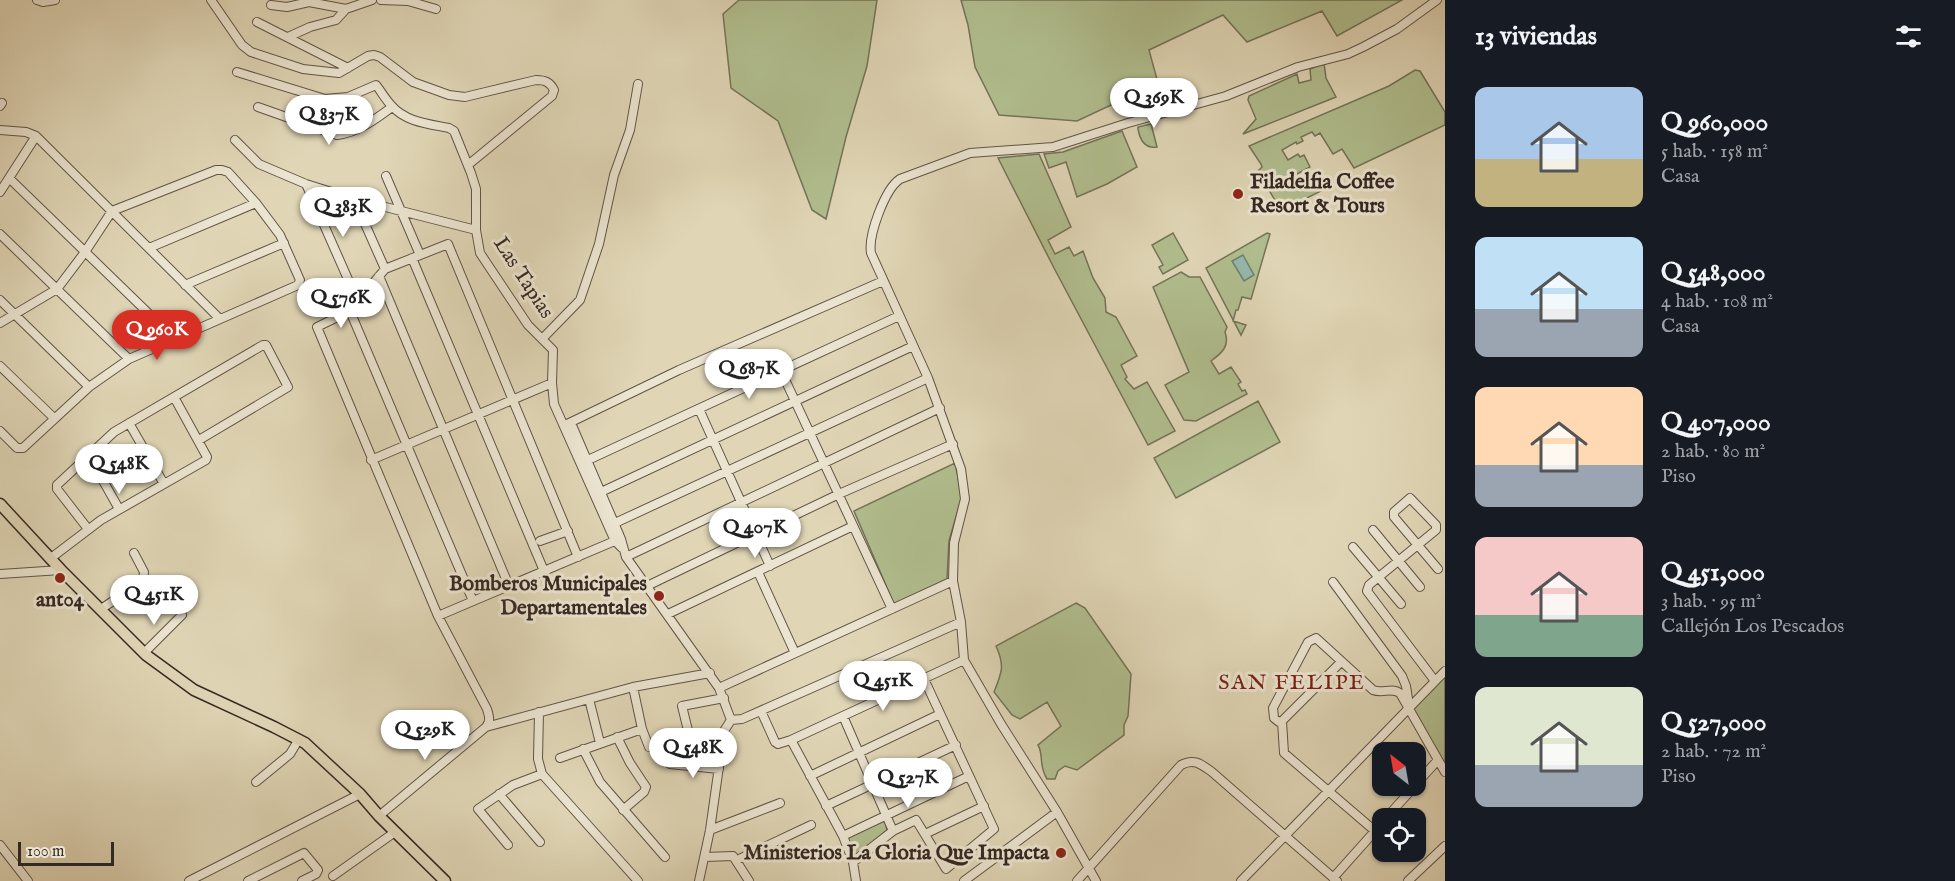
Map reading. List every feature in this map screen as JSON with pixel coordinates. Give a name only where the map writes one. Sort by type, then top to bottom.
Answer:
[{"type":"main road","points":[[0,504],[61,570],[144,653],[194,690],[298,739],[360,794],[445,881]]},
{"type":"street","points":[[38,0],[44,2],[55,0]]},
{"type":"street","points":[[211,0],[242,45],[251,52],[303,69],[339,73],[368,56],[374,55],[413,82],[465,97],[536,80],[545,80],[552,85],[554,90],[552,96],[468,165]]},
{"type":"street","points":[[288,37],[310,27],[336,20],[346,9],[372,0]]},
{"type":"street","points":[[381,0],[408,1],[436,9]]},
{"type":"street","points":[[1096,881],[1090,867],[964,660],[961,622],[953,581],[954,543],[965,499],[961,469],[928,378],[871,253],[871,242],[887,193],[900,179],[970,153],[1053,147],[1128,123],[1226,96],[1298,67],[1348,54],[1398,29],[1437,0]]},
{"type":"street","points":[[271,5],[287,7],[310,1],[346,9]]},
{"type":"street","points":[[257,22],[348,68]]},
{"type":"street","points":[[237,72],[325,99],[348,97],[376,85],[392,106],[375,120],[345,134],[337,135],[258,107]]},
{"type":"street","points":[[543,338],[580,300],[599,244],[614,175],[630,130],[638,84]]},
{"type":"street","name":"Las Tapias","points":[[392,106],[414,121],[454,131],[476,189],[476,230],[480,254],[524,319],[553,350],[554,404],[626,557],[720,688],[731,720]]},
{"type":"street","points":[[0,130],[27,132],[36,136],[220,319]]},
{"type":"street","points":[[0,192],[36,136]]},
{"type":"street","points":[[235,140],[259,164],[306,184],[354,199],[476,230]]},
{"type":"street","points":[[0,323],[57,289],[112,211],[216,170],[228,172],[256,203],[280,235],[300,283],[129,359],[89,387],[23,448],[17,448],[0,431]]},
{"type":"street","points":[[386,176],[477,414],[544,571]]},
{"type":"street","points":[[9,178],[174,339]]},
{"type":"street","points":[[306,184],[358,302]]},
{"type":"street","points":[[354,199],[385,269]]},
{"type":"street","points":[[149,248],[256,203]]},
{"type":"street","points":[[0,234],[129,359]]},
{"type":"street","points":[[185,285],[284,243]]},
{"type":"street","points":[[379,816],[486,727],[490,717],[438,616],[316,329],[319,325],[350,311],[385,269],[447,243],[578,557]]},
{"type":"street","points":[[379,276],[509,586]]},
{"type":"street","points":[[563,426],[689,366],[883,281]]},
{"type":"street","points":[[0,300],[89,387]]},
{"type":"street","points":[[350,311],[473,601]]},
{"type":"street","points":[[588,460],[899,316]]},
{"type":"street","points":[[88,529],[57,487],[88,454],[105,438],[129,423],[264,345],[267,347],[288,387],[199,440]]},
{"type":"street","points":[[602,492],[913,346]]},
{"type":"street","points":[[0,366],[54,418]]},
{"type":"street","points":[[781,370],[892,609]]},
{"type":"street","points":[[615,523],[928,378]]},
{"type":"street","points":[[371,460],[552,383]]},
{"type":"street","points":[[51,558],[88,529],[119,509],[206,460],[207,457],[199,440],[174,397]]},
{"type":"street","points":[[626,557],[940,408]]},
{"type":"street","points":[[699,409],[770,566]]},
{"type":"street","points":[[129,423],[164,484]]},
{"type":"street","name":"Las Tapias","points":[[571,423],[615,523],[618,540]]},
{"type":"street","points":[[646,586],[756,532],[953,444]]},
{"type":"street","points":[[88,454],[119,509]]},
{"type":"street","points":[[1435,681],[1369,596],[1367,588],[1378,577],[1419,545],[1436,530],[1436,525],[1410,498],[1393,514],[1419,545],[1438,569]]},
{"type":"street","points":[[668,614],[853,526]]},
{"type":"street","points":[[1373,530],[1420,587]]},
{"type":"street","points":[[540,541],[567,531]]},
{"type":"street","points":[[438,616],[618,540]]},
{"type":"street","points":[[1353,547],[1401,604]]},
{"type":"street","points":[[101,609],[143,581],[144,572],[134,553]]},
{"type":"street","points":[[0,573],[61,570]]},
{"type":"street","points":[[758,572],[795,653]]},
{"type":"street","points":[[720,688],[953,581]]},
{"type":"street","points":[[1333,582],[1402,676],[1409,706]]},
{"type":"street","points":[[144,653],[181,616],[172,598]]},
{"type":"street","points":[[699,881],[710,830],[724,731],[731,720],[742,719],[761,711],[961,622]]},
{"type":"street","points":[[1282,721],[1279,722],[1274,718],[1273,708],[1308,642],[1318,639],[1373,690],[1397,691],[1409,706],[1445,772]]},
{"type":"street","points":[[761,711],[776,744],[791,740],[964,660]]},
{"type":"street","points":[[1341,662],[1282,721],[1284,753],[1372,828]]},
{"type":"street","points":[[1241,881],[1445,671]]},
{"type":"street","points":[[486,727],[633,687],[710,673]]},
{"type":"street","points":[[853,862],[893,831],[916,820],[946,868],[994,829],[924,679]]},
{"type":"street","points":[[633,687],[642,729],[649,747]]},
{"type":"street","points":[[692,766],[693,751],[682,706],[724,698]]},
{"type":"street","points":[[589,699],[600,743]]},
{"type":"street","points":[[538,712],[538,759],[542,774],[638,881]]},
{"type":"street","points":[[810,776],[940,714]]},
{"type":"street","points":[[843,716],[893,831]]},
{"type":"street","points":[[560,758],[642,729]]},
{"type":"street","points":[[617,737],[646,787],[644,792],[623,810]]},
{"type":"street","points":[[256,782],[290,754],[298,739]]},
{"type":"street","points":[[791,740],[843,836],[853,862],[856,881]]},
{"type":"street","points":[[826,806],[956,746]]},
{"type":"street","points":[[584,749],[600,782],[665,857]]},
{"type":"street","points":[[1426,773],[1437,761]]},
{"type":"street","points":[[1077,881],[1181,765],[1190,762],[1198,762],[1212,772],[1335,879],[1372,835]]},
{"type":"street","points":[[669,764],[719,769]]},
{"type":"street","points":[[508,845],[478,809],[513,785],[542,774]]},
{"type":"street","points":[[843,836],[969,776]]},
{"type":"street","points":[[189,881],[360,794]]},
{"type":"street","points":[[499,794],[540,842]]},
{"type":"street","points":[[1395,808],[1405,796]]},
{"type":"street","points":[[710,830],[780,803]]},
{"type":"street","points":[[926,834],[984,806]]},
{"type":"street","points":[[964,881],[1057,812]]},
{"type":"street","points":[[737,860],[811,825]]},
{"type":"street","points":[[333,876],[395,832]]},
{"type":"street","points":[[0,845],[28,881]]},
{"type":"street","points":[[1408,881],[1445,846]]},
{"type":"street","points":[[248,881],[304,853],[318,870],[316,874],[302,881]]},
{"type":"street","points":[[705,857],[730,856],[737,860],[749,881]]},
{"type":"shaded area","points":[[739,0],[877,0],[867,66],[846,137],[826,219],[812,210],[778,121],[731,88],[723,14]]},
{"type":"shaded area","points":[[961,0],[1402,0],[1337,36],[1322,11],[1247,42],[1223,15],[1149,50],[1158,83],[1077,121],[999,115],[975,67]]},
{"type":"shaded area","points":[[1324,63],[1326,78],[1336,97],[1243,134],[1256,119],[1248,100],[1249,96],[1297,74],[1299,83],[1311,80],[1310,69]]},
{"type":"shaded area","points":[[1415,70],[1420,71],[1445,112],[1445,125],[1354,168],[1342,149],[1333,154],[1320,133],[1315,136],[1312,132],[1301,137],[1303,141],[1297,144],[1296,142],[1282,150],[1288,160],[1298,154],[1300,157],[1304,155],[1310,167],[1295,175],[1299,181],[1313,180],[1321,191],[1281,211],[1258,171],[1262,167],[1261,164],[1249,146],[1389,86]]},
{"type":"shaded area","points":[[1151,124],[1157,147],[1146,145],[1139,133],[1138,127]]},
{"type":"shaded area","points":[[1122,131],[1137,167],[1107,184],[1077,197],[1066,162],[1049,168],[1044,154],[1063,152]]},
{"type":"shaded area","points":[[1039,154],[1071,227],[1048,240],[1055,254],[1069,247],[1074,256],[1083,251],[1093,278],[1105,298],[1106,312],[1116,317],[1137,356],[1121,365],[1127,377],[1125,379],[1134,389],[1147,382],[1175,431],[1148,445],[998,158]]},
{"type":"shaded area","points":[[1173,233],[1188,260],[1163,274],[1159,267],[1163,265],[1152,245]]},
{"type":"shaded area","points":[[1267,233],[1270,234],[1251,299],[1242,297],[1233,320],[1206,268]]},
{"type":"shaded area","points":[[1243,255],[1254,275],[1244,281],[1232,261]]},
{"type":"shaded area","points":[[1181,272],[1189,277],[1200,277],[1227,327],[1226,345],[1222,352],[1211,361],[1219,374],[1231,367],[1241,382],[1238,384],[1242,391],[1245,390],[1247,394],[1196,421],[1184,420],[1165,385],[1189,372],[1153,287]]},
{"type":"shaded area","points":[[1234,321],[1246,325],[1241,335]]},
{"type":"shaded area","points":[[1258,401],[1280,442],[1176,498],[1154,458]]},
{"type":"shaded area","points":[[955,463],[962,496],[949,541],[947,579],[894,604],[854,511]]},
{"type":"shaded area","points":[[1076,603],[1085,608],[1131,674],[1128,716],[1124,725],[1124,735],[1077,770],[1065,766],[1058,771],[1055,779],[1047,779],[1038,745],[1061,726],[1047,702],[1020,719],[1012,715],[994,692],[1001,669],[1001,659],[996,646]]},
{"type":"shaded area","points":[[1445,672],[1445,768],[1410,707]]},
{"type":"shaded area","points":[[884,817],[887,830],[854,858],[846,836]]},
{"type":"place","name":"Filadelfia Coffee Resort & Tours","points":[[1238,194]]},
{"type":"place","name":"ant04","points":[[60,578]]},
{"type":"place","name":"Bomberos Municipales Departamentales","points":[[659,596]]},
{"type":"place","name":"Ministerios La Gloria Que Impacta","points":[[1061,853]]},
{"type":"district","name":"SAN FELIPE","points":[[1292,683]]}]
